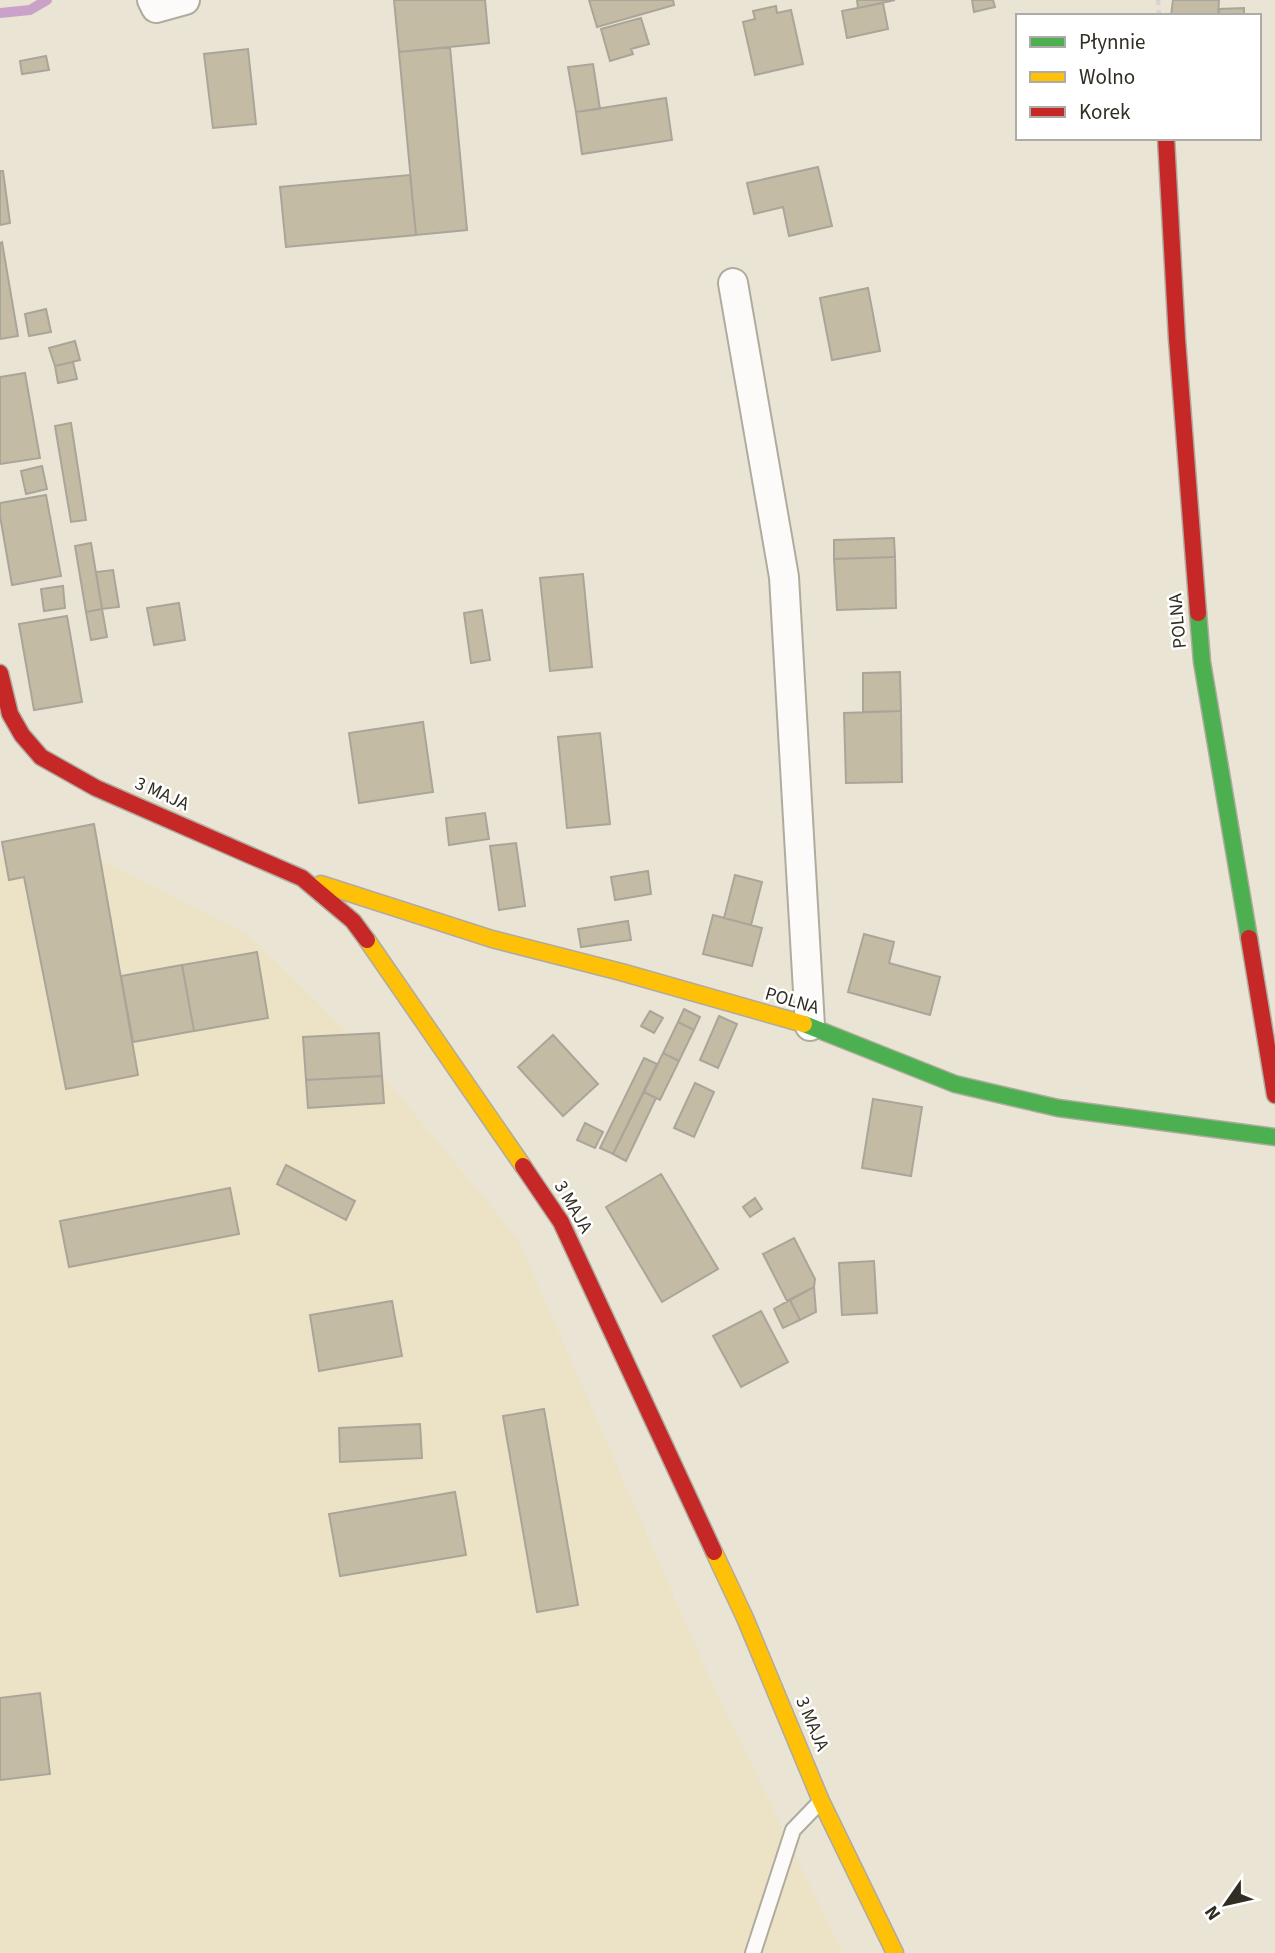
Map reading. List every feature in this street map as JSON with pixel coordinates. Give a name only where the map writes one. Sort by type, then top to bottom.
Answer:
[{"type":"street","points":[[154,4],[185,0]]},
{"type":"street","name":"POLNA","points":[[1166,140],[1177,339],[1202,662],[1275,1095]]},
{"type":"street","points":[[733,283],[784,577],[810,1026]]},
{"type":"street","name":"3 MAJA","points":[[0,673],[10,714],[22,735],[41,757],[96,788],[302,878],[353,921],[408,998],[561,1222],[745,1618],[821,1801],[895,1953]]},
{"type":"street","name":"POLNA","points":[[302,878],[492,939],[621,972],[810,1026],[955,1084],[1058,1108],[1275,1137]]},
{"type":"lane","points":[[753,1953],[793,1830],[821,1801]]},
{"type":"shaded area","points":[[73,845],[250,936],[345,1030],[518,1239],[714,1688],[843,1953],[0,1953],[0,859]]},
{"type":"building","points":[[394,0],[485,0],[489,43],[399,52]]},
{"type":"building","points":[[589,0],[673,0],[674,5],[597,27]]},
{"type":"building","points":[[857,0],[895,0],[858,8]]},
{"type":"building","points":[[972,0],[993,0],[995,7],[974,12]]},
{"type":"building","points":[[1173,0],[1219,0],[1218,14],[1171,14]]},
{"type":"building","points":[[883,3],[888,29],[847,38],[842,11]]},
{"type":"building","points":[[776,6],[777,13],[791,10],[803,64],[755,75],[743,22],[755,19],[753,11]]},
{"type":"building","points":[[1244,8],[1244,14],[1219,14],[1219,9]]},
{"type":"building","points":[[641,18],[649,44],[631,49],[633,54],[610,61],[601,29]]},
{"type":"building","points":[[450,47],[467,230],[416,235],[399,52]]},
{"type":"building","points":[[248,49],[256,124],[213,128],[204,54]]},
{"type":"building","points":[[46,56],[49,70],[22,74],[20,61]]},
{"type":"building","points":[[593,64],[600,109],[576,112],[568,67]]},
{"type":"building","points":[[666,98],[672,140],[582,154],[576,112]]},
{"type":"building","points":[[818,167],[832,226],[789,236],[783,207],[754,214],[747,183]]},
{"type":"building","points":[[0,171],[3,171],[10,223],[0,225]]},
{"type":"building","points":[[410,175],[416,235],[286,247],[280,187]]},
{"type":"building","points":[[2,242],[18,336],[0,339],[0,243]]},
{"type":"building","points":[[868,288],[880,351],[832,360],[820,298]]},
{"type":"building","points":[[46,309],[51,332],[29,336],[25,314]]},
{"type":"building","points":[[75,341],[80,360],[55,366],[49,348]]},
{"type":"building","points":[[73,362],[77,379],[58,383],[55,366]]},
{"type":"building","points":[[25,373],[40,458],[0,464],[0,377]]},
{"type":"building","points":[[71,423],[86,520],[71,522],[55,426]]},
{"type":"building","points":[[42,466],[47,489],[26,494],[21,471]]},
{"type":"building","points":[[46,495],[61,576],[12,585],[0,503]]},
{"type":"building","points":[[894,538],[895,557],[834,559],[834,540]]},
{"type":"building","points":[[91,543],[102,609],[86,612],[75,546]]},
{"type":"building","points":[[895,557],[896,608],[837,610],[834,559]]},
{"type":"building","points":[[113,570],[119,607],[102,609],[96,572]]},
{"type":"building","points":[[583,574],[592,667],[550,671],[540,578]]},
{"type":"building","points":[[63,586],[65,608],[44,611],[41,589]]},
{"type":"building","points":[[179,603],[185,640],[154,645],[147,608]]},
{"type":"building","points":[[102,609],[107,637],[91,640],[86,612]]},
{"type":"building","points":[[482,610],[490,660],[471,663],[464,613]]},
{"type":"building","points":[[67,616],[82,702],[34,710],[19,624]]},
{"type":"building","points":[[900,672],[901,711],[863,712],[863,673]]},
{"type":"building","points":[[901,711],[902,782],[846,783],[844,713]]},
{"type":"building","points":[[423,722],[433,792],[359,803],[349,733]]},
{"type":"building","points":[[600,733],[610,824],[567,828],[558,737]]},
{"type":"building","points":[[485,813],[489,839],[449,845],[446,818]]},
{"type":"building","points":[[94,824],[138,1075],[66,1089],[24,877],[9,880],[2,842]]},
{"type":"building","points":[[516,843],[525,906],[499,910],[490,846]]},
{"type":"building","points":[[648,871],[651,894],[615,900],[611,877]]},
{"type":"building","points":[[735,875],[762,882],[751,925],[724,918]]},
{"type":"building","points":[[713,915],[762,928],[752,966],[703,954]]},
{"type":"building","points":[[628,921],[631,940],[581,947],[578,929]]},
{"type":"building","points":[[864,934],[894,942],[889,963],[940,977],[930,1015],[848,992]]},
{"type":"building","points":[[257,952],[268,1018],[194,1031],[182,965]]},
{"type":"building","points":[[182,965],[194,1031],[133,1042],[121,976]]},
{"type":"building","points":[[684,1009],[700,1017],[694,1030],[678,1022]]},
{"type":"building","points":[[650,1011],[663,1018],[654,1033],[641,1026]]},
{"type":"building","points":[[719,1016],[737,1024],[718,1068],[700,1060]]},
{"type":"building","points":[[678,1022],[694,1030],[679,1061],[663,1053]]},
{"type":"building","points":[[379,1033],[382,1076],[306,1080],[303,1037]]},
{"type":"building","points":[[553,1035],[598,1084],[563,1116],[518,1067]]},
{"type":"building","points":[[663,1053],[679,1061],[660,1100],[644,1092]]},
{"type":"building","points":[[644,1058],[657,1064],[613,1154],[600,1148]]},
{"type":"building","points":[[382,1076],[384,1103],[308,1108],[306,1080]]},
{"type":"building","points":[[695,1083],[714,1092],[694,1137],[674,1128]]},
{"type":"building","points":[[644,1092],[656,1098],[626,1161],[613,1154]]},
{"type":"building","points":[[873,1099],[922,1107],[911,1176],[862,1168]]},
{"type":"building","points":[[585,1123],[603,1132],[595,1148],[577,1140]]},
{"type":"building","points":[[286,1165],[355,1201],[346,1220],[277,1184]]},
{"type":"building","points":[[661,1174],[718,1269],[662,1302],[606,1207]]},
{"type":"building","points":[[230,1188],[239,1234],[69,1267],[60,1221]]},
{"type":"building","points":[[755,1198],[762,1209],[750,1217],[743,1207]]},
{"type":"building","points":[[794,1238],[815,1279],[814,1287],[787,1301],[763,1254]]},
{"type":"building","points":[[874,1261],[877,1313],[842,1315],[839,1263]]},
{"type":"building","points":[[814,1287],[816,1312],[800,1320],[790,1300]]},
{"type":"building","points":[[790,1300],[800,1320],[783,1328],[774,1309]]},
{"type":"building","points":[[392,1301],[402,1356],[319,1371],[310,1315]]},
{"type":"building","points":[[761,1311],[788,1362],[741,1387],[713,1336]]},
{"type":"building","points":[[544,1409],[578,1605],[537,1612],[503,1416]]},
{"type":"building","points":[[420,1424],[422,1458],[340,1462],[339,1428]]},
{"type":"building","points":[[455,1492],[466,1555],[340,1576],[329,1514]]},
{"type":"building","points":[[40,1693],[50,1774],[0,1780],[0,1698]]},
{"type":"waterway","points":[[0,13],[30,10],[47,0]]},
{"type":"traffic: fast","points":[[1198,613],[1202,662],[1249,938]]},
{"type":"traffic: fast","points":[[804,1024],[955,1084],[1058,1108],[1275,1137]]},
{"type":"traffic: slow","points":[[321,884],[492,939],[804,1024]]},
{"type":"traffic: slow","points":[[367,940],[523,1166]]},
{"type":"traffic: slow","points":[[714,1552],[745,1618],[821,1801],[895,1953]]},
{"type":"traffic: jam","points":[[1166,140],[1177,339],[1198,613]]},
{"type":"traffic: jam","points":[[0,673],[10,714],[22,735],[41,757],[96,788],[302,878],[353,921],[367,940]]},
{"type":"traffic: jam","points":[[1249,938],[1275,1095]]},
{"type":"traffic: jam","points":[[523,1166],[561,1222],[714,1552]]}]
